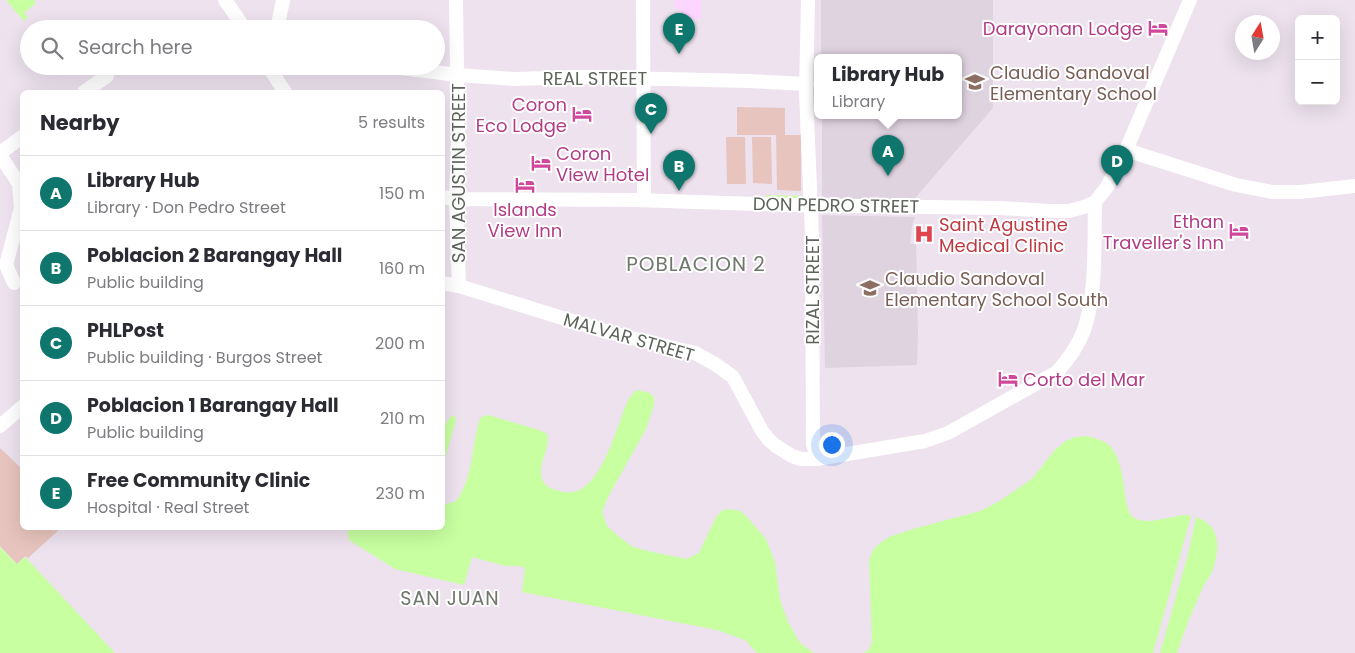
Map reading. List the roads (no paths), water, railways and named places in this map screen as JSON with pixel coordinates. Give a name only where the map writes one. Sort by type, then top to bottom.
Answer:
[{"type":"street","points":[[225,0],[238,20]]},
{"type":"street","points":[[279,20],[283,0]]},
{"type":"street","name":"SAN AGUSTIN STREET","points":[[456,0],[458,145],[449,198],[458,286]]},
{"type":"street","points":[[644,0],[644,200]]},
{"type":"street","name":"RIZAL STREET","points":[[808,0],[807,84],[812,246],[813,444],[817,459]]},
{"type":"street","points":[[1095,202],[1107,187],[1126,150],[1190,0]]},
{"type":"street","name":"REAL STREET","points":[[445,73],[515,79],[644,78],[807,84]]},
{"type":"street","points":[[274,75],[284,90]]},
{"type":"street","points":[[87,90],[107,76]]},
{"type":"street","points":[[20,139],[0,154],[19,184],[20,196]]},
{"type":"street","points":[[1126,150],[1236,185],[1272,192],[1300,192],[1355,186]]},
{"type":"street","name":"DON PEDRO STREET","points":[[449,198],[644,200],[1068,211],[1095,202]]},
{"type":"street","name":"MALVAR STREET","points":[[445,284],[611,333],[695,353],[715,364],[732,377],[769,440],[792,456],[801,459],[817,459],[935,438],[948,433],[1057,372],[1067,361],[1075,347],[1088,316],[1094,256],[1095,202]]},
{"type":"street","points":[[14,283],[6,265],[20,212]]},
{"type":"street","points":[[0,426],[20,408]]},
{"type":"waterway","points":[[768,197],[806,198]]},
{"type":"place","name":"Darayonan Lodge","points":[[1158,28]]},
{"type":"place","name":"Free Community Clinic","points":[[679,54]]},
{"type":"place","name":"Claudio Sandoval Elementary School","points":[[975,82]]},
{"type":"place","name":"Coron Eco Lodge","points":[[582,114]]},
{"type":"place","name":"PHLPost","points":[[651,134]]},
{"type":"place","name":"Coron View Hotel","points":[[541,163]]},
{"type":"place","name":"Library Hub","points":[[888,176]]},
{"type":"place","name":"Islands View Inn","points":[[525,185]]},
{"type":"place","name":"Poblacion 1 Barangay Hall","points":[[1117,186]]},
{"type":"place","name":"Poblacion 2 Barangay Hall","points":[[679,191]]},
{"type":"place","name":"Ethan Traveller's Inn","points":[[1239,231]]},
{"type":"place","name":"Saint Agustine Medical Clinic","points":[[924,234]]},
{"type":"place","name":"Claudio Sandoval Elementary School South","points":[[870,288]]},
{"type":"place","name":"Corto del Mar","points":[[1008,379]]},
{"type":"district","name":"POBLACION 2","points":[[696,264]]},
{"type":"district","name":"SAN JUAN","points":[[450,598]]}]
